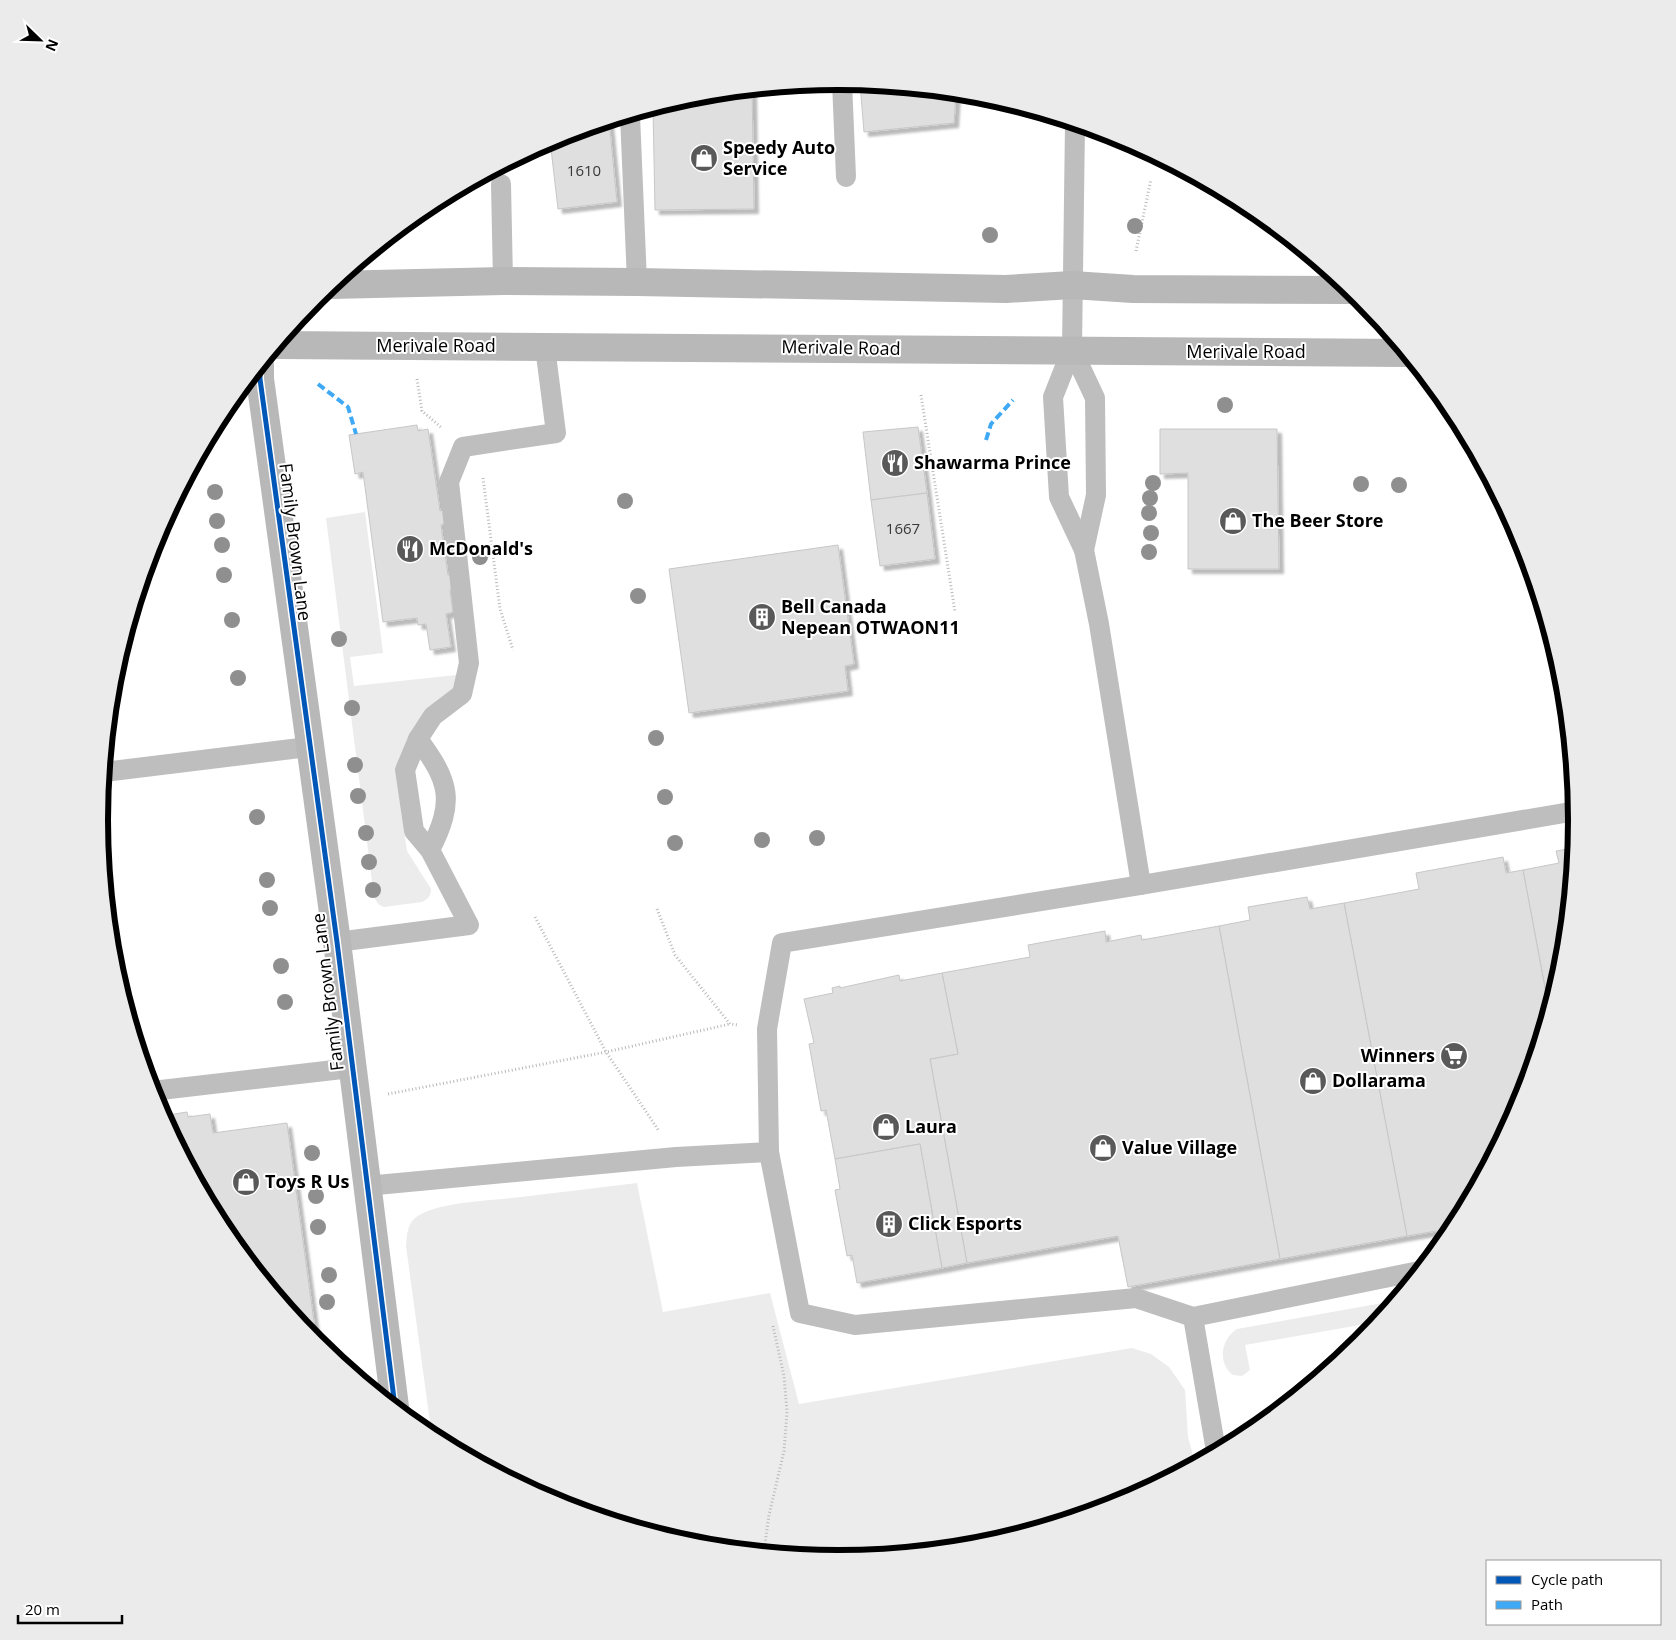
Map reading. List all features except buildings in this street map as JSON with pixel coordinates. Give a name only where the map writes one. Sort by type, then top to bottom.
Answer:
[{"type":"main road","points":[[342,285],[637,282],[1006,289],[1072,285],[1133,289],[1339,290]]},
{"type":"main road","name":"Merivale Road","points":[[284,345],[1072,349],[1398,353]]},
{"type":"main road","name":"Family Brown Lane","points":[[261,373],[308,747],[337,942],[351,1068],[394,1399]]},
{"type":"lane","points":[[842,90],[846,177]]},
{"type":"lane","points":[[630,121],[637,282]]},
{"type":"lane","points":[[1075,130],[1072,349],[1053,397],[1059,498],[1084,550],[1099,624],[1141,885]]},
{"type":"lane","points":[[501,184],[503,282]]},
{"type":"lane","points":[[337,942],[469,924],[430,850],[414,831],[404,770],[418,739],[433,716],[462,694],[468,664],[449,482],[463,448],[556,433],[545,347]]},
{"type":"lane","points":[[1072,349],[1095,398],[1096,495],[1084,550]]},
{"type":"lane","points":[[418,739],[432,759],[447,794],[443,824],[430,850]]},
{"type":"lane","points":[[110,771],[308,747]]},
{"type":"lane","points":[[1410,1273],[1193,1316],[1136,1298],[855,1325],[800,1313],[769,1152],[767,1029],[782,943],[1141,885],[1568,812]]},
{"type":"lane","points":[[161,1090],[351,1068]]},
{"type":"lane","points":[[366,1186],[676,1157],[769,1152]]},
{"type":"lane","points":[[1193,1316],[1215,1445]]},
{"type":"path","points":[[1136,251],[1151,179]]},
{"type":"path","points":[[921,395],[954,612]]},
{"type":"path","points":[[657,909],[675,955],[730,1024]]},
{"type":"path","points":[[536,917],[606,1052],[676,1157]]},
{"type":"path","points":[[355,1100],[606,1052],[730,1024],[767,1029]]},
{"type":"path","points":[[765,1546],[768,1514],[784,1451],[786,1412],[784,1376],[771,1317],[800,1313]]},
{"type":"shaded area","points":[[365,512],[383,653],[350,657],[354,686],[456,675],[461,680],[397,765],[395,771],[407,851],[431,889],[430,894],[422,902],[384,907],[378,904],[374,897],[326,518]]},
{"type":"shaded area","points":[[637,1183],[663,1312],[770,1293],[799,1404],[1132,1348],[1151,1354],[1169,1367],[1185,1390],[1188,1437],[1193,1457],[1161,1475],[1073,1511],[1027,1525],[933,1544],[838,1550],[743,1544],[649,1525],[603,1511],[515,1475],[430,1426],[406,1246],[410,1224],[415,1218],[424,1213],[448,1205]]},
{"type":"shaded area","points":[[1386,1303],[1365,1324],[1245,1345],[1250,1370],[1242,1376],[1233,1375],[1228,1370],[1223,1358],[1224,1345],[1237,1329]]},
{"type":"marked path","points":[[318,384],[348,407],[356,434]]},
{"type":"marked path","points":[[986,440],[991,424],[1013,400]]},
{"type":"cycle path","points":[[260,375],[337,942],[394,1399]]},
{"type":"place","name":"Speedy Auto Service","points":[[704,158]]},
{"type":"place","name":"Shawarma Prince","points":[[895,463]]},
{"type":"place","name":"The Beer Store","points":[[1233,521]]},
{"type":"place","name":"McDonald's","points":[[410,549]]},
{"type":"place","name":"Bell Canada Nepean OTWAON11","points":[[762,617]]},
{"type":"place","name":"Winners","points":[[1454,1056]]},
{"type":"place","name":"Dollarama","points":[[1313,1081]]},
{"type":"place","name":"Laura","points":[[886,1127]]},
{"type":"place","name":"Value Village","points":[[1103,1148]]},
{"type":"place","name":"Toys R Us","points":[[246,1182]]},
{"type":"place","name":"Click Esports","points":[[889,1224]]}]
